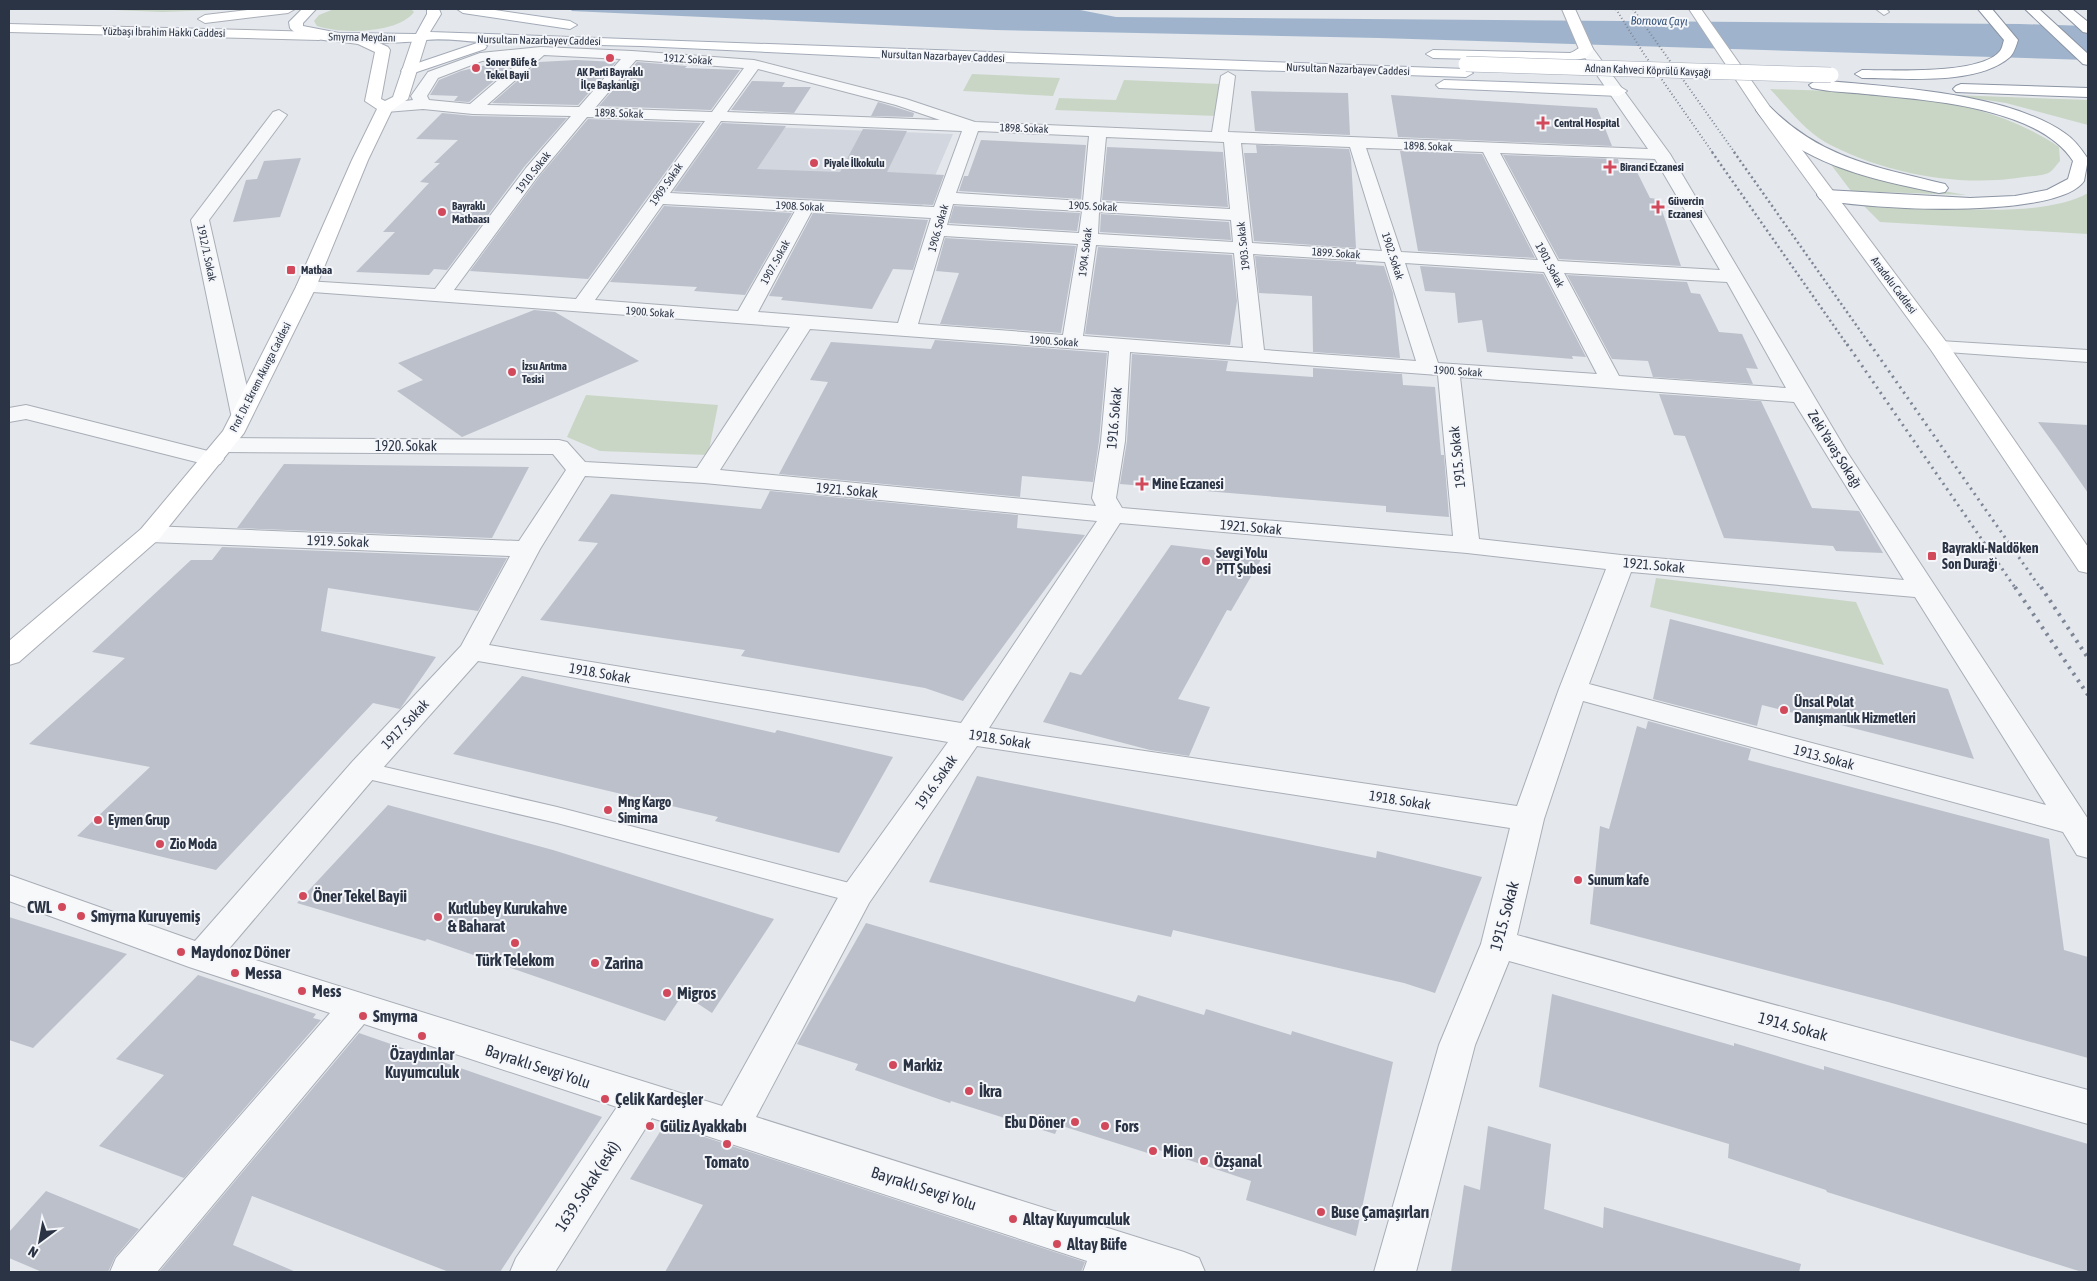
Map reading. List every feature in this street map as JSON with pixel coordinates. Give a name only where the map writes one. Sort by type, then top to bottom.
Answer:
[{"type":"main road","name":"Yüzbaşı İbrahim Hakkı Caddesi","points":[[14,14],[128,20],[208,19],[288,9]]},
{"type":"main road","name":"Smyrna Meydanı","points":[[308,9],[296,22],[297,28],[326,36],[420,37]]},
{"type":"main road","points":[[420,37],[434,14],[433,9]]},
{"type":"main road","name":"Nursultan Nazarbayev Caddesi","points":[[463,9],[605,28],[1466,68]]},
{"type":"main road","name":"Anadolu Caddesi","points":[[1695,9],[1764,110],[1940,347],[2088,565]]},
{"type":"main road","points":[[1831,75],[1952,72],[1974,69],[2000,61],[2007,55],[2011,47],[2011,40],[1986,9]]},
{"type":"main road","points":[[2031,9],[2088,61]]},
{"type":"main road","points":[[2064,9],[2084,24]]},
{"type":"main road","points":[[1421,53],[1570,57],[1581,55],[1586,49],[1568,10]]},
{"type":"main road","name":"Yüzbaşı İbrahim Hakkı Caddesi","points":[[9,28],[326,36]]},
{"type":"main road","points":[[9,32],[40,30]]},
{"type":"main road","points":[[326,36],[361,40],[383,50],[373,102],[386,107]]},
{"type":"main road","name":"Nursultan Nazarbayev Caddesi","points":[[420,37],[526,39],[914,56],[1466,68]]},
{"type":"main road","name":"Prof. Dr. Ekrem Akurga Caddesi","points":[[9,656],[150,534],[234,433],[306,287],[360,160],[386,107],[400,99],[420,37]]},
{"type":"main road","points":[[408,71],[474,48],[526,39]]},
{"type":"main road","points":[[1015,47],[1084,46]]},
{"type":"main road","points":[[914,56],[988,64],[1228,76],[1619,91]]},
{"type":"main road","name":"Adnan Kahveci Köprülü Kavşağı","points":[[1466,68],[1831,75]]},
{"type":"main road","name":"Adnan Kahveci Köprülü Kavşağı","points":[[1466,68],[1817,84]]},
{"type":"main road","points":[[1831,75],[2088,84]]},
{"type":"main road","points":[[1817,84],[2088,93]]},
{"type":"main road","points":[[1817,84],[1884,90],[1973,104],[2015,113],[2080,132]]},
{"type":"main road","points":[[1826,195],[1982,204],[2035,199],[2054,195],[2077,185],[2085,173],[2083,165],[2076,151],[2066,141],[2044,128],[1973,104]]},
{"type":"main road","points":[[1764,110],[1793,136],[1821,152],[1838,161],[1878,175],[1949,190],[1990,193],[2025,193],[2077,185]]},
{"type":"street","name":"Zeki Yavaş Sokağı","points":[[1586,49],[1619,91],[1662,154],[1802,396],[2081,835]]},
{"type":"street","name":"1912. Sokak","points":[[423,104],[419,96],[433,75],[440,71],[480,57],[541,51],[632,55],[754,64],[901,102],[972,126]]},
{"type":"street","points":[[473,109],[541,51]]},
{"type":"street","name":"1910. Sokak","points":[[440,295],[532,172],[632,55]]},
{"type":"street","name":"1909. Sokak","points":[[581,306],[714,117],[754,64]]},
{"type":"street","name":"1903. Sokak","points":[[1228,76],[1226,136],[1240,215],[1254,356]]},
{"type":"street","name":"1898. Sokak","points":[[386,107],[423,104],[473,109],[972,126],[1226,136],[1357,144],[1662,154]]},
{"type":"street","name":"1912/1. Sokak","points":[[242,414],[200,220],[279,115]]},
{"type":"street","name":"1906. Sokak","points":[[906,331],[942,214],[972,126]]},
{"type":"street","name":"1904. Sokak","points":[[1072,343],[1088,239],[1098,131]]},
{"type":"street","name":"1902. Sokak","points":[[1357,144],[1394,257],[1438,369]]},
{"type":"street","name":"1901. Sokak","points":[[1489,148],[1612,383]]},
{"type":"street","name":"1908. Sokak","points":[[657,198],[942,214]]},
{"type":"street","name":"1907. Sokak","points":[[744,319],[806,206]]},
{"type":"street","name":"1905. Sokak","points":[[942,214],[1090,206],[1240,215]]},
{"type":"street","name":"1899. Sokak","points":[[942,214],[1088,239],[1734,277]]},
{"type":"street","name":"1900. Sokak","points":[[306,287],[440,295],[1120,347],[1802,396]]},
{"type":"street","points":[[704,476],[803,323]]},
{"type":"street","name":"1916. Sokak","points":[[731,1126],[857,894],[969,735],[1113,515],[1104,498],[1113,441],[1120,347]]},
{"type":"street","points":[[1940,347],[2088,356]]},
{"type":"street","name":"1915. Sokak","points":[[1438,369],[1467,545]]},
{"type":"street","name":"1920. Sokak","points":[[9,415],[26,412],[218,452],[559,447],[578,469]]},
{"type":"street","name":"1921. Sokak","points":[[578,469],[704,476],[1113,515],[1467,545],[1621,562],[1924,590]]},
{"type":"street","name":"1917. Sokak","points":[[201,957],[364,770],[472,651],[527,549],[578,469]]},
{"type":"street","name":"1919. Sokak","points":[[150,534],[527,549]]},
{"type":"street","name":"1915. Sokak","points":[[1395,1272],[1457,1045],[1498,944],[1528,819],[1572,689],[1621,562]]},
{"type":"street","name":"1918. Sokak","points":[[472,651],[969,735],[1528,819]]},
{"type":"street","name":"1913. Sokak","points":[[1572,689],[2081,835]]},
{"type":"street","name":"Bayraklı Sevgi Yolu","points":[[9,888],[201,957],[643,1100],[731,1126],[1108,1260],[1184,1272]]},
{"type":"street","name":"1914. Sokak","points":[[1498,944],[2088,1107]]},
{"type":"street","points":[[131,1272],[357,1007]]},
{"type":"street","name":"1639. Sokak (eski)","points":[[531,1272],[643,1100]]},
{"type":"lane","points":[[364,770],[557,815],[857,894]]},
{"type":"shaded area","name":"Piyale İlkokulu","points":[[715,125],[953,134],[922,206],[666,191]]},
{"type":"green space","points":[[89,9],[245,9],[162,12]]},
{"type":"green space","points":[[334,9],[411,9],[414,12],[395,25],[382,28],[354,31],[327,29],[317,26],[314,21],[319,15]]},
{"type":"green space","points":[[972,74],[1060,78],[1053,96],[963,91]]},
{"type":"green space","points":[[1124,80],[1220,84],[1217,116],[1055,110],[1059,98],[1116,100]]},
{"type":"green space","points":[[1770,89],[1882,94],[1920,98],[1956,105],[1992,114],[2026,128],[2059,147],[2060,161],[2051,171],[2044,174],[1999,180],[1948,179],[1896,170],[1847,153],[1817,137]]},
{"type":"green space","points":[[1953,95],[2088,100],[2088,125],[2006,103]]},
{"type":"green space","points":[[1829,162],[1887,181],[1966,195],[1851,191]]},
{"type":"green space","points":[[2088,193],[2088,234],[1880,222],[1860,202],[1977,210],[2009,209],[2039,207],[2066,202]]},
{"type":"green space","points":[[586,395],[718,405],[708,455],[600,451],[567,437]]},
{"type":"green space","points":[[1656,578],[1856,602],[1884,665],[1650,607]]},
{"type":"water","points":[[573,9],[1075,9],[1116,17],[2088,26],[2088,60],[1379,38],[995,30],[571,11]]},
{"type":"building","points":[[576,60],[616,62],[578,105],[492,103],[539,62]]},
{"type":"building","points":[[503,61],[517,61],[469,102],[454,101],[458,96],[430,95],[439,80],[461,71]]},
{"type":"building","points":[[637,62],[687,66],[685,68],[740,70],[711,110],[599,106]]},
{"type":"building","points":[[752,81],[785,82],[782,87],[811,87],[794,113],[731,110]]},
{"type":"building","points":[[1251,91],[1348,93],[1350,135],[1255,131]]},
{"type":"building","points":[[1391,95],[1597,108],[1612,146],[1398,137]]},
{"type":"building","points":[[878,102],[914,113],[913,117],[871,116]]},
{"type":"building","points":[[442,113],[473,116],[567,118],[524,167],[447,270],[434,269],[429,275],[356,272],[395,232],[383,232],[429,183],[420,182],[440,163],[434,163],[458,140],[416,139]]},
{"type":"building","points":[[588,119],[701,123],[588,279],[470,271],[539,177]]},
{"type":"building","name":"Piyale İlkokulu","points":[[722,123],[786,126],[757,169],[840,172],[863,129],[907,131],[887,172],[944,175],[933,205],[674,191]]},
{"type":"building","points":[[981,140],[1086,145],[1081,199],[959,191],[964,176],[968,176]]},
{"type":"building","points":[[1256,145],[1349,149],[1356,248],[1254,241],[1244,153],[1257,153]]},
{"type":"building","points":[[1107,147],[1223,152],[1228,207],[1102,200]]},
{"type":"building","points":[[1400,151],[1482,154],[1535,258],[1418,251]]},
{"type":"building","points":[[1503,155],[1618,159],[1619,163],[1633,164],[1650,198],[1658,199],[1681,266],[1559,259]]},
{"type":"building","points":[[301,158],[280,217],[233,222],[246,180],[257,179],[264,161]]},
{"type":"building","points":[[664,206],[792,213],[745,295],[694,291],[697,287],[610,282]]},
{"type":"building","points":[[954,206],[1080,213],[1077,231],[949,223]]},
{"type":"building","points":[[813,213],[928,220],[913,270],[893,269],[872,309],[781,300],[783,297],[769,296]]},
{"type":"building","points":[[1101,214],[1229,222],[1231,240],[1100,232]]},
{"type":"building","points":[[945,238],[1076,246],[1061,333],[940,324],[959,273],[936,271]]},
{"type":"building","points":[[1098,247],[1232,255],[1237,301],[1230,345],[1085,334]]},
{"type":"building","points":[[1255,256],[1356,262],[1356,264],[1384,266],[1393,293],[1400,358],[1313,352],[1312,296],[1259,293]]},
{"type":"building","points":[[1420,266],[1543,274],[1586,357],[1572,356],[1573,359],[1487,352],[1482,320],[1458,323],[1455,293],[1425,291]]},
{"type":"building","points":[[1567,275],[1687,282],[1691,293],[1700,294],[1719,332],[1742,334],[1758,369],[1746,368],[1753,384],[1653,377],[1648,361],[1612,359]]},
{"type":"building","name":"İzsu Arıtma Tesisi","points":[[534,310],[555,312],[639,361],[462,437],[397,391],[423,380],[398,363]]},
{"type":"building","points":[[935,340],[1107,353],[1099,441],[1093,482],[1022,476],[1020,497],[779,474],[828,382],[810,380],[831,342],[931,349]]},
{"type":"building","points":[[1132,354],[1228,361],[1226,371],[1313,377],[1313,368],[1402,374],[1403,385],[1435,387],[1441,455],[1444,455],[1449,517],[1386,512],[1386,506],[1120,484],[1127,441]]},
{"type":"building","points":[[1659,394],[1761,401],[1812,508],[1859,511],[1883,553],[1836,551],[1833,546],[1724,538],[1685,436],[1674,435]]},
{"type":"building","points":[[2038,422],[2088,425],[2088,493],[2059,451]]},
{"type":"building","points":[[284,464],[529,467],[492,538],[237,528]]},
{"type":"building","points":[[770,491],[1018,515],[1017,528],[1085,535],[963,701],[925,688],[741,656],[745,650],[540,620],[598,543],[578,541],[611,494],[761,509]]},
{"type":"building","points":[[1171,545],[1263,556],[1231,611],[1227,610],[1178,699],[1210,707],[1189,756],[1150,750],[1043,722],[1070,672],[1081,675]]},
{"type":"building","points":[[222,547],[507,558],[478,611],[328,588],[321,631],[436,657],[400,709],[373,703],[216,870],[77,836],[150,767],[29,744],[125,658],[92,652],[191,560],[212,560]]},
{"type":"building","points":[[1670,619],[1948,689],[1974,759],[1762,705],[1757,726],[1653,699]]},
{"type":"building","points":[[522,676],[775,733],[777,730],[893,757],[839,853],[715,821],[718,817],[453,754]]},
{"type":"building","points":[[1648,721],[1751,749],[1748,760],[2049,839],[2064,950],[2088,957],[2088,1058],[1888,1002],[1590,924],[1600,826],[1609,829],[1637,726],[1646,729]]},
{"type":"building","points":[[977,776],[1376,858],[1377,851],[1482,877],[1435,993],[1404,983],[1173,930],[1171,937],[929,882]]},
{"type":"building","points":[[388,805],[553,850],[774,919],[712,1013],[683,994],[665,1021],[427,939],[425,941],[297,903]]},
{"type":"building","points":[[9,917],[127,954],[33,1048],[9,1040]]},
{"type":"building","points":[[866,923],[1135,1002],[1138,995],[1204,1015],[1206,1009],[1291,1035],[1292,1031],[1393,1062],[1356,1236],[1246,1200],[1251,1181],[1156,1149],[1154,1155],[1059,1125],[1055,1134],[951,1101],[950,1103],[855,1070],[858,1064],[797,1044]]},
{"type":"building","points":[[198,975],[316,1014],[313,1018],[321,1020],[184,1178],[99,1146],[164,1075],[116,1059]]},
{"type":"building","points":[[1552,994],[1734,1046],[1734,1043],[1824,1070],[1824,1066],[2088,1144],[2088,1272],[2082,1272],[1827,1192],[1826,1190],[1728,1158],[1729,1144],[1539,1087]]},
{"type":"building","points":[[359,1033],[602,1117],[500,1272],[449,1272],[252,1196],[233,1245],[296,1272],[159,1272]]},
{"type":"building","points":[[665,1124],[1085,1262],[1081,1272],[665,1272],[703,1205],[630,1179]]},
{"type":"building","points":[[1488,1126],[1551,1144],[1544,1209],[1603,1228],[1604,1207],[1801,1264],[1799,1272],[1451,1272],[1464,1185],[1480,1190]]},
{"type":"building","points":[[46,1191],[139,1229],[115,1257],[108,1272],[42,1272],[9,1258],[9,1232]]},
{"type":"railway","points":[[1616,9],[1644,54],[1713,153]]},
{"type":"railway","points":[[1633,9],[1735,153]]},
{"type":"railway","points":[[1712,152],[1848,346]]},
{"type":"railway","points":[[1734,152],[1871,346]]},
{"type":"railway","points":[[1847,344],[2016,589]]},
{"type":"railway","points":[[1870,344],[2041,589]]},
{"type":"railway","points":[[2015,587],[2088,695]]},
{"type":"railway","points":[[2041,587],[2088,658]]},
{"type":"place","name":"AK Parti Bayraklı İlçe Başkanlığı","points":[[610,58]]},
{"type":"place","name":"Soner Büfe & Tekel Bayii","points":[[476,68]]},
{"type":"place","name":"Central Hospital","points":[[1543,123]]},
{"type":"place","name":"Piyale İlkokulu","points":[[814,163]]},
{"type":"place","name":"Biranci Eczanesi","points":[[1610,167]]},
{"type":"place","name":"Güvercin Eczanesi","points":[[1658,207]]},
{"type":"place","name":"Bayraklı Matbaası","points":[[442,212]]},
{"type":"place","name":"Matbaa","points":[[291,270]]},
{"type":"place","name":"İzsu Arıtma Tesisi","points":[[512,372]]},
{"type":"place","name":"Mine Eczanesi","points":[[1142,484]]},
{"type":"place","name":"Bayraklı-Naldöken Son Durağı","points":[[1932,556]]},
{"type":"place","name":"Sevgi Yolu PTT Şubesi","points":[[1206,561]]},
{"type":"place","name":"Ünsal Polat Danışmanlık Hizmetleri","points":[[1784,710]]},
{"type":"place","name":"Mng Kargo Simirna","points":[[608,810]]},
{"type":"place","name":"Eymen Grup","points":[[98,820]]},
{"type":"place","name":"Zio Moda","points":[[160,844]]},
{"type":"place","name":"Sunum kafe","points":[[1578,880]]},
{"type":"place","name":"Öner Tekel Bayii","points":[[303,896]]},
{"type":"place","name":"CWL","points":[[62,907]]},
{"type":"place","name":"Smyrna Kuruyemiş","points":[[81,916]]},
{"type":"place","name":"Kutlubey Kurukahve & Baharat","points":[[438,917]]},
{"type":"place","name":"Türk Telekom","points":[[515,943]]},
{"type":"place","name":"Maydonoz Döner","points":[[181,952]]},
{"type":"place","name":"Zarina","points":[[595,963]]},
{"type":"place","name":"Messa","points":[[235,973]]},
{"type":"place","name":"Mess","points":[[302,991]]},
{"type":"place","name":"Migros","points":[[667,993]]},
{"type":"place","name":"Smyrna","points":[[363,1016]]},
{"type":"place","name":"Özaydınlar Kuyumculuk","points":[[422,1036]]},
{"type":"place","name":"Markiz","points":[[893,1065]]},
{"type":"place","name":"İkra","points":[[969,1091]]},
{"type":"place","name":"Çelik Kardeşler","points":[[605,1099]]},
{"type":"place","name":"Ebu Döner","points":[[1075,1122]]},
{"type":"place","name":"Güliz Ayakkabı","points":[[650,1126]]},
{"type":"place","name":"Fors","points":[[1105,1126]]},
{"type":"place","name":"Tomato","points":[[727,1144]]},
{"type":"place","name":"Mion","points":[[1153,1151]]},
{"type":"place","name":"Özşanal","points":[[1204,1161]]},
{"type":"place","name":"Buse Çamaşırları","points":[[1321,1212]]},
{"type":"place","name":"Altay Kuyumculuk","points":[[1013,1219]]},
{"type":"place","name":"Altay Büfe","points":[[1057,1244]]},
{"type":"water label","name":"Bornova Çayı","points":[[1659,21]]}]
